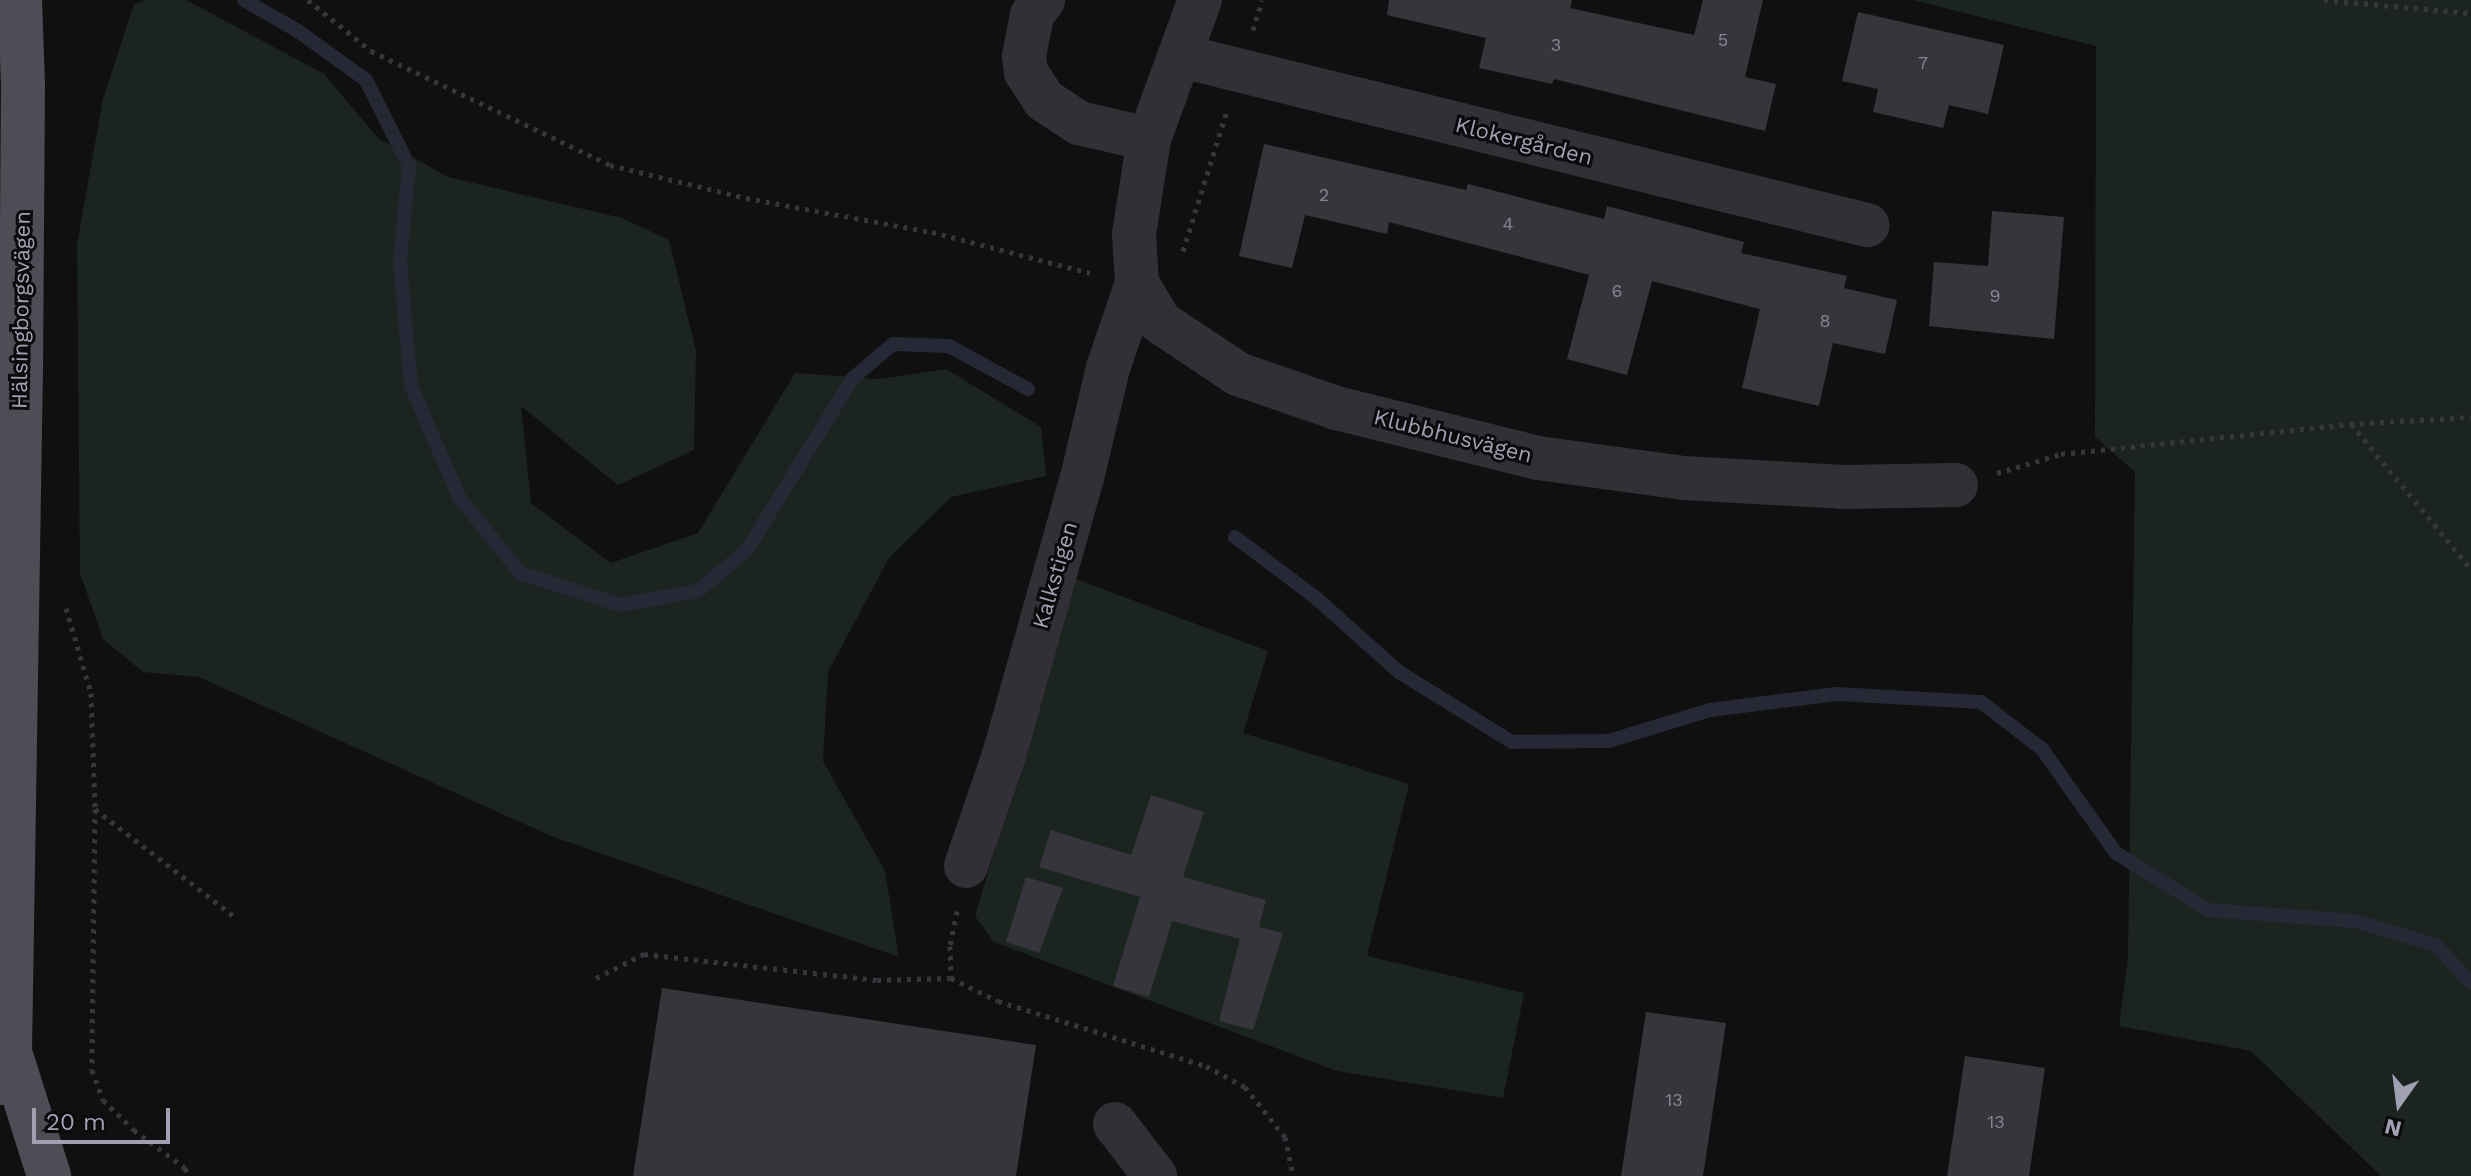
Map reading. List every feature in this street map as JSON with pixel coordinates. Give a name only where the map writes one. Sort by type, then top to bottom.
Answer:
[{"type":"main road","name":"Hälsingborgsvägen","points":[[20,0],[23,85],[5,1068],[49,1176]]},
{"type":"street","points":[[1043,0],[1032,15],[1024,56],[1026,72],[1044,100],[1079,123],[1149,139],[1200,0]]},
{"type":"street","name":"Klokergården","points":[[1181,56],[1867,225]]},
{"type":"street","name":"Klubbhusvägen","points":[[1149,139],[1134,234],[1137,283],[1160,322],[1238,374],[1336,408],[1538,458],[1684,478],[1843,487],[1956,485]]},
{"type":"street","name":"Kalkstigen","points":[[966,866],[1004,755],[1082,478],[1108,368],[1137,283]]},
{"type":"street","points":[[1115,1124],[1155,1176]]},
{"type":"path","points":[[308,0],[371,51],[610,165],[746,198],[932,232],[1040,262],[1137,283]]},
{"type":"path","points":[[1160,322],[1262,0]]},
{"type":"path","points":[[2324,0],[2471,13]]},
{"type":"path","points":[[1956,485],[2061,454],[2350,424],[2471,417]]},
{"type":"path","points":[[2350,424],[2471,569]]},
{"type":"path","points":[[62,596],[91,693],[95,809],[92,1070],[103,1100],[134,1130],[185,1168],[189,1176]]},
{"type":"path","points":[[95,809],[236,918]]},
{"type":"path","points":[[951,978],[950,946],[966,866]]},
{"type":"path","points":[[596,978],[644,954],[877,980],[951,978],[998,1001],[1206,1066],[1245,1087],[1285,1137],[1293,1176]]},
{"type":"shaded area","points":[[145,0],[186,0],[324,74],[378,138],[448,177],[622,218],[669,240],[696,351],[694,450],[618,485],[521,406],[531,503],[611,563],[698,533],[795,373],[879,379],[946,369],[1041,427],[1046,476],[951,497],[889,558],[828,672],[823,761],[885,871],[899,957],[551,836],[199,677],[143,672],[103,639],[80,573],[77,244],[103,99],[134,4]]},
{"type":"shaded area","points":[[1913,0],[2471,0],[2471,1176],[2381,1176],[2251,1051],[2119,1026],[2128,958],[2135,472],[2095,437],[2096,46]]},
{"type":"shaded area","points":[[1076,579],[1268,651],[1243,733],[1409,784],[1367,956],[1524,993],[1503,1098],[1337,1071],[994,942],[975,916]]},
{"type":"building","points":[[1389,0],[1572,0],[1570,8],[1694,35],[1703,0],[1763,0],[1745,77],[1776,84],[1765,131],[1554,79],[1552,84],[1479,68],[1486,38],[1387,15]]},
{"type":"building","points":[[1858,12],[2004,45],[1988,114],[1949,105],[1943,128],[1873,112],[1878,89],[1842,81]]},
{"type":"building","points":[[1264,144],[1466,190],[1468,184],[1604,219],[1607,206],[1744,242],[1741,253],[1847,276],[1844,288],[1897,300],[1885,354],[1833,343],[1819,406],[1742,388],[1760,309],[1652,281],[1627,375],[1567,359],[1589,275],[1389,222],[1387,234],[1305,215],[1292,268],[1239,256]]},
{"type":"building","points":[[1992,211],[2064,217],[2054,339],[1929,326],[1934,262],[1988,266]]},
{"type":"building","points":[[1151,795],[1204,812],[1183,877],[1266,900],[1259,927],[1283,933],[1253,1030],[1219,1021],[1240,939],[1172,921],[1149,997],[1113,986],[1140,897],[1039,867],[1051,830],[1131,855]]},
{"type":"building","points":[[1026,877],[1063,888],[1039,953],[1006,942]]},
{"type":"building","points":[[662,988],[1036,1045],[1016,1176],[633,1176]]},
{"type":"building","points":[[1646,1012],[1726,1023],[1703,1176],[1621,1176]]},
{"type":"building","points":[[1965,1056],[2045,1068],[2029,1176],[1947,1176]]},
{"type":"waterway","points":[[244,0],[298,31],[366,80],[409,166],[400,261],[411,386],[459,497],[520,573],[620,605],[698,591],[747,550],[853,378],[893,344],[949,346],[1028,389]]},
{"type":"waterway","points":[[1235,537],[1315,597],[1399,672],[1512,742],[1609,741],[1710,710],[1837,694],[1981,702],[2042,749],[2116,853],[2208,910],[2355,921],[2436,945],[2471,983]]}]
